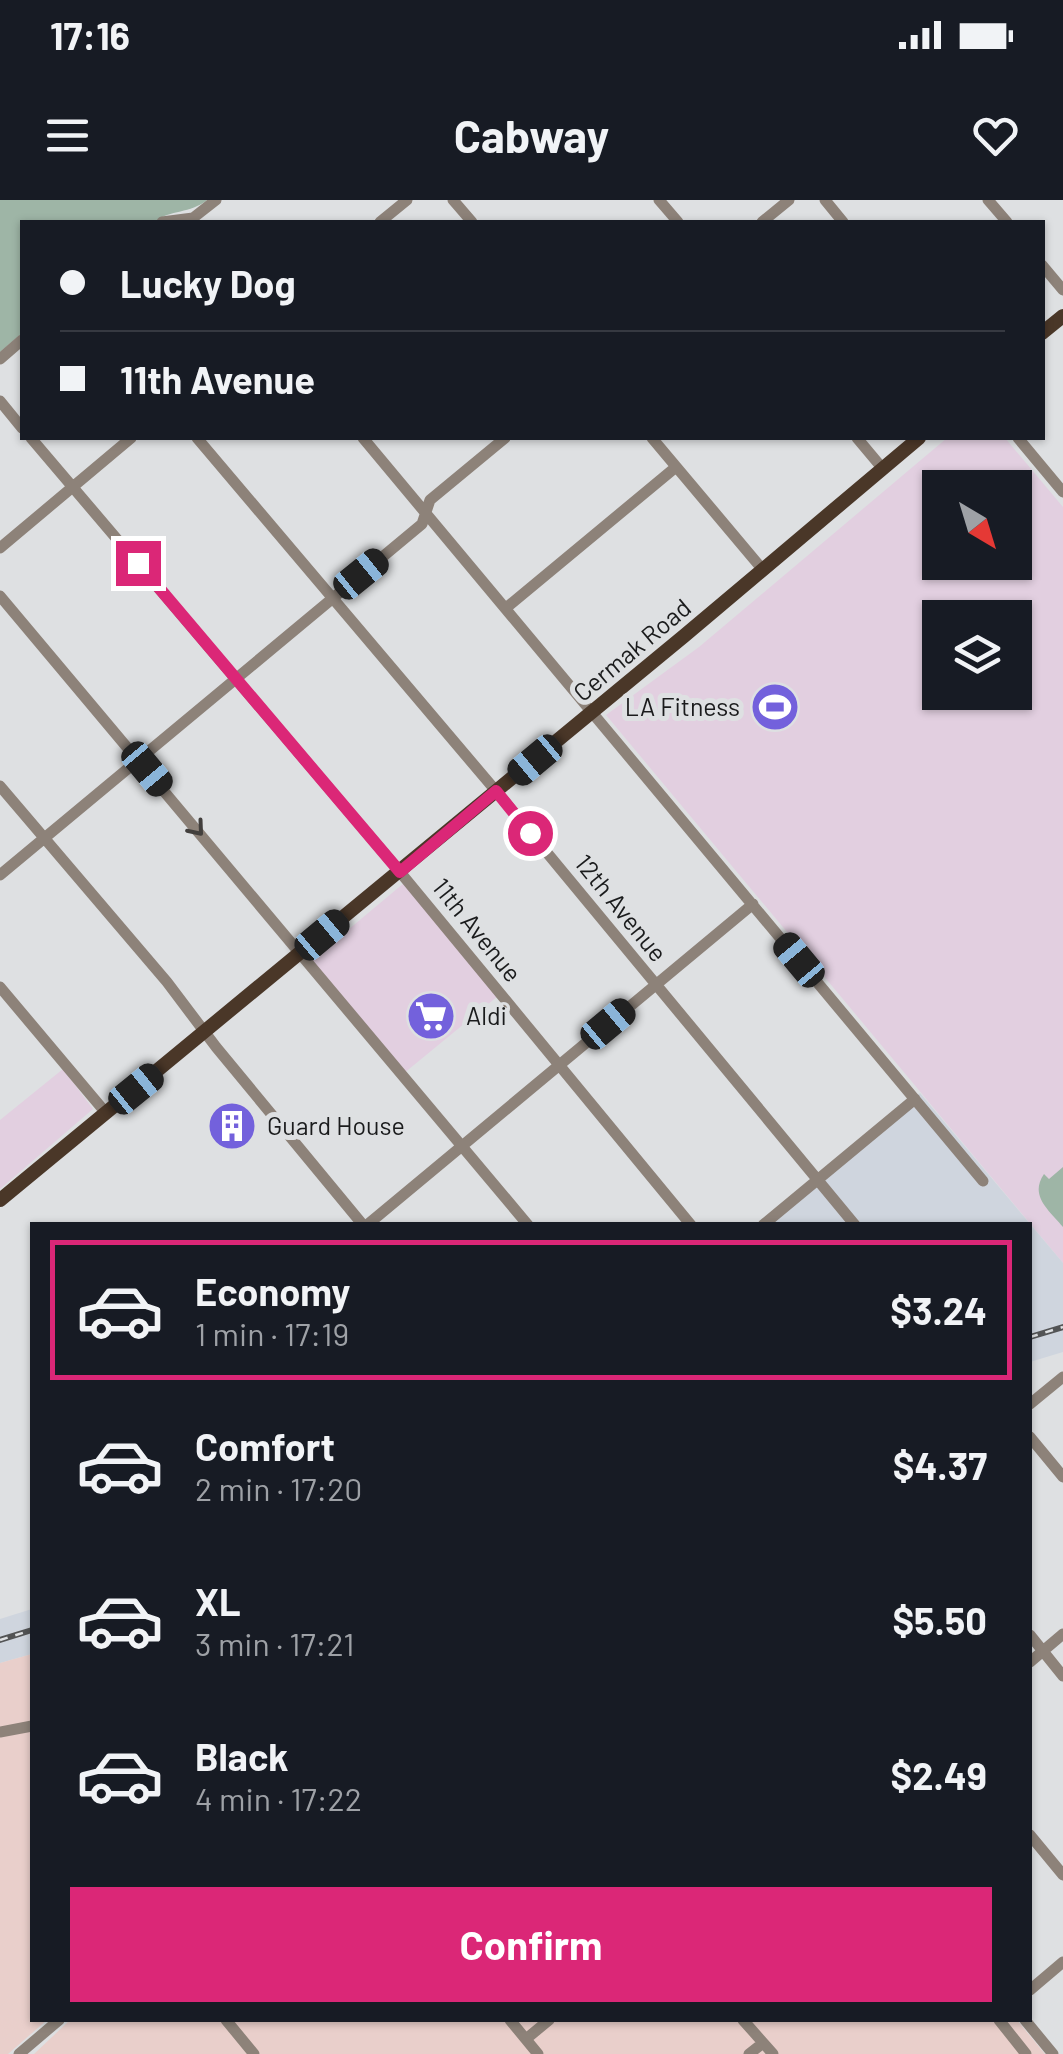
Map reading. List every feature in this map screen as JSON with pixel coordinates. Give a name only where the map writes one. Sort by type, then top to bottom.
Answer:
[{"type":"main road","name":"Cermak Road","points":[[2,1193],[106,1113],[400,872],[918,440]]},
{"type":"street","points":[[184,220],[216,200]]},
{"type":"street","points":[[382,220],[407,200]]},
{"type":"street","points":[[452,200],[470,220]]},
{"type":"street","points":[[659,200],[676,220]]},
{"type":"street","points":[[764,220],[789,200]]},
{"type":"street","points":[[825,200],[841,220]]},
{"type":"street","points":[[988,200],[1004,220]]},
{"type":"street","points":[[1045,269],[1063,290]]},
{"type":"street","points":[[0,359],[20,342]]},
{"type":"street","points":[[0,402],[20,426]]},
{"type":"street","name":"11th Avenue","points":[[32,440],[400,872],[689,1222]]},
{"type":"street","points":[[0,548],[130,440]]},
{"type":"street","name":"12th Avenue","points":[[199,440],[853,1222]]},
{"type":"street","points":[[365,440],[982,1181]]},
{"type":"street","points":[[0,875],[422,524],[430,500],[503,440]]},
{"type":"street","points":[[654,440],[763,570]]},
{"type":"street","points":[[859,440],[883,469]]},
{"type":"street","points":[[1020,440],[1063,492]]},
{"type":"street","points":[[506,608],[676,466]]},
{"type":"street","points":[[0,596],[525,1222]]},
{"type":"street","points":[[0,786],[363,1222]]},
{"type":"street","points":[[369,1222],[753,904]]},
{"type":"street","points":[[0,988],[106,1113]]},
{"type":"street","points":[[767,1222],[915,1099]]},
{"type":"street","points":[[1032,1402],[1063,1376]]},
{"type":"street","points":[[1032,1439],[1063,1477]]},
{"type":"street","points":[[1032,1660],[1063,1634]]},
{"type":"street","points":[[1032,1638],[1063,1676]]},
{"type":"street","points":[[0,1732],[30,1726]]},
{"type":"street","points":[[1032,1836],[1063,1875]]},
{"type":"street","points":[[1032,1988],[1063,1962]]},
{"type":"street","points":[[18,2054],[34,2049],[57,2022]]},
{"type":"street","points":[[228,2022],[254,2054]]},
{"type":"street","points":[[512,2022],[538,2054]]},
{"type":"street","points":[[526,2039],[547,2022]]},
{"type":"street","points":[[746,2022],[772,2054]]},
{"type":"street","points":[[1000,2022],[1026,2054]]},
{"type":"street","points":[[1027,2022],[1053,2054]]},
{"type":"street","points":[[750,2054],[763,2043]]},
{"type":"shaded area","points":[[945,440],[1007,440],[1032,470],[922,470],[922,580],[1032,580],[1032,470],[1063,507],[1063,1263],[606,715],[699,647]]},
{"type":"shaded area","points":[[404,883],[498,996],[403,1074],[312,960]]},
{"type":"shaded area","points":[[63,1069],[93,1109],[0,1189],[0,1120]]},
{"type":"shaded area","points":[[920,1093],[1029,1222],[766,1222]]},
{"type":"shaded area","points":[[1032,1226],[1063,1263],[1063,1352],[1032,1361]]},
{"type":"shaded area","points":[[30,1610],[30,1655],[0,1663],[0,1619]]},
{"type":"shaded area","points":[[30,1655],[30,2022],[45,2022],[8,2054],[0,2054],[0,1663]]},
{"type":"shaded area","points":[[68,2022],[222,2022],[248,2054],[34,2054]]},
{"type":"shaded area","points":[[234,2022],[1019,2022],[1045,2054],[260,2054]]},
{"type":"green space","points":[[0,200],[207,200],[158,220],[20,220],[20,335],[0,352]]},
{"type":"green space","points":[[1063,1167],[1063,1227],[1043,1202],[1039,1189],[1044,1174],[1049,1179]]},
{"type":"railway","points":[[1032,1336],[1063,1327]]},
{"type":"railway","points":[[0,1640],[30,1631]]},
{"type":"place","name":"LA Fitness","points":[[775,707]]},
{"type":"place","name":"Aldi","points":[[431,1016]]},
{"type":"place","name":"Guard House","points":[[232,1126]]},
{"type":"route","points":[[138,563],[400,872],[496,791],[530,833]]}]
